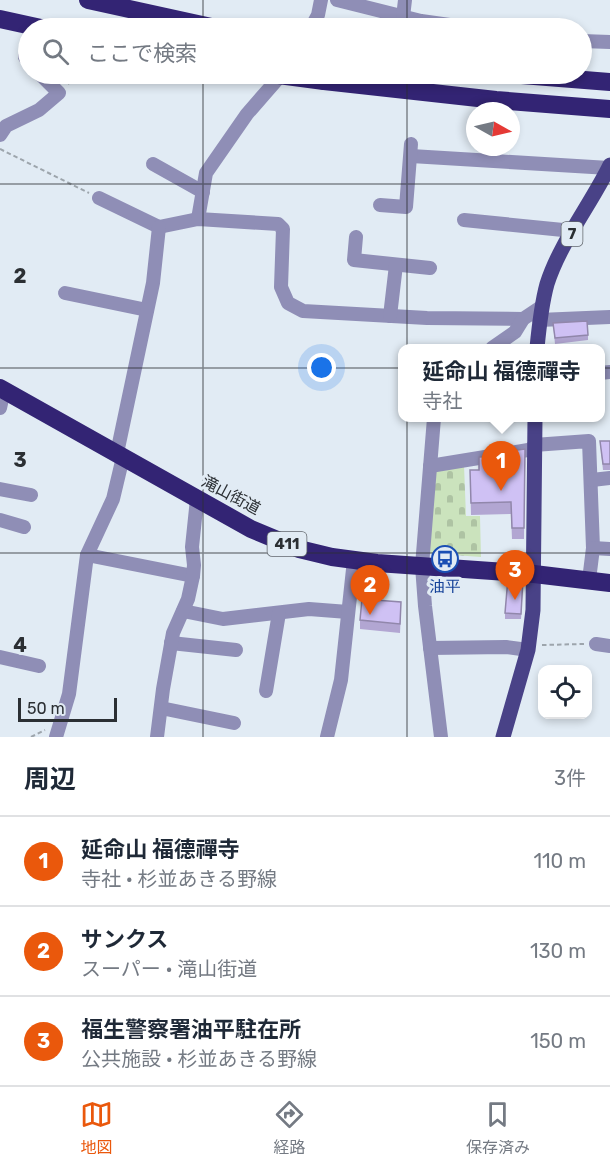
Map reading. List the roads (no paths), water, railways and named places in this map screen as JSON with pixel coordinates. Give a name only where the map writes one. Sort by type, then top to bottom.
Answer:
[{"type":"highway","points":[[88,0],[172,18]]},
{"type":"highway","points":[[0,19],[18,23]]},
{"type":"highway","points":[[0,32],[18,34]]},
{"type":"highway","points":[[592,81],[610,82]]},
{"type":"highway","points":[[351,84],[496,100],[610,109]]},
{"type":"highway","name":"滝山街道","points":[[1,396],[120,455],[276,540],[310,552],[354,560],[534,574],[610,583]]},
{"type":"main road","name":"7","points":[[537,344],[540,313],[551,276],[609,166]]},
{"type":"main road","points":[[503,737],[529,648],[533,610],[535,422]]},
{"type":"street","points":[[316,18],[321,0]]},
{"type":"street","points":[[337,0],[403,18],[405,0]]},
{"type":"street","points":[[592,41],[610,42]]},
{"type":"street","points":[[0,135],[6,126],[39,110],[59,93],[50,84]]},
{"type":"street","points":[[198,219],[206,173],[247,114],[273,84]]},
{"type":"street","points":[[380,205],[406,207],[411,150],[609,166]]},
{"type":"street","points":[[153,164],[203,192]]},
{"type":"street","points":[[99,198],[159,227],[198,219],[278,225],[283,229],[281,287],[288,303],[303,311],[523,319],[540,313],[610,317]]},
{"type":"street","points":[[464,220],[573,231]]},
{"type":"street","points":[[56,737],[69,694],[87,555],[113,499],[156,266],[159,227]]},
{"type":"street","points":[[356,237],[354,260],[430,268]]},
{"type":"street","points":[[390,315],[396,265]]},
{"type":"street","points":[[65,293],[147,310]]},
{"type":"street","points":[[498,344],[515,332],[523,319]]},
{"type":"street","points":[[434,422],[422,566],[441,737]]},
{"type":"street","points":[[430,466],[534,447],[589,441],[593,548],[589,580]]},
{"type":"street","points":[[592,480],[610,478]]},
{"type":"street","points":[[0,489],[31,495]]},
{"type":"street","points":[[157,737],[173,633],[183,611],[193,576],[192,547],[197,499]]},
{"type":"street","points":[[0,520],[24,527]]},
{"type":"street","points":[[593,548],[610,549]]},
{"type":"street","points":[[87,555],[193,576]]},
{"type":"street","points":[[327,737],[341,680],[354,560]]},
{"type":"street","points":[[183,611],[223,619],[309,609],[348,612]]},
{"type":"street","points":[[266,691],[279,613]]},
{"type":"street","points":[[171,643],[236,650]]},
{"type":"street","points":[[596,644],[610,646]]},
{"type":"street","points":[[430,648],[529,648]]},
{"type":"street","points":[[0,657],[39,666]]},
{"type":"street","points":[[161,708],[234,723]]},
{"type":"place","name":"延命山 福德禪寺","points":[[501,491]]},
{"type":"place","name":"油平","points":[[445,559]]},
{"type":"place","name":"福生警察署油平駐在所","points":[[515,600]]},
{"type":"place","name":"サンクス","points":[[370,615]]}]
